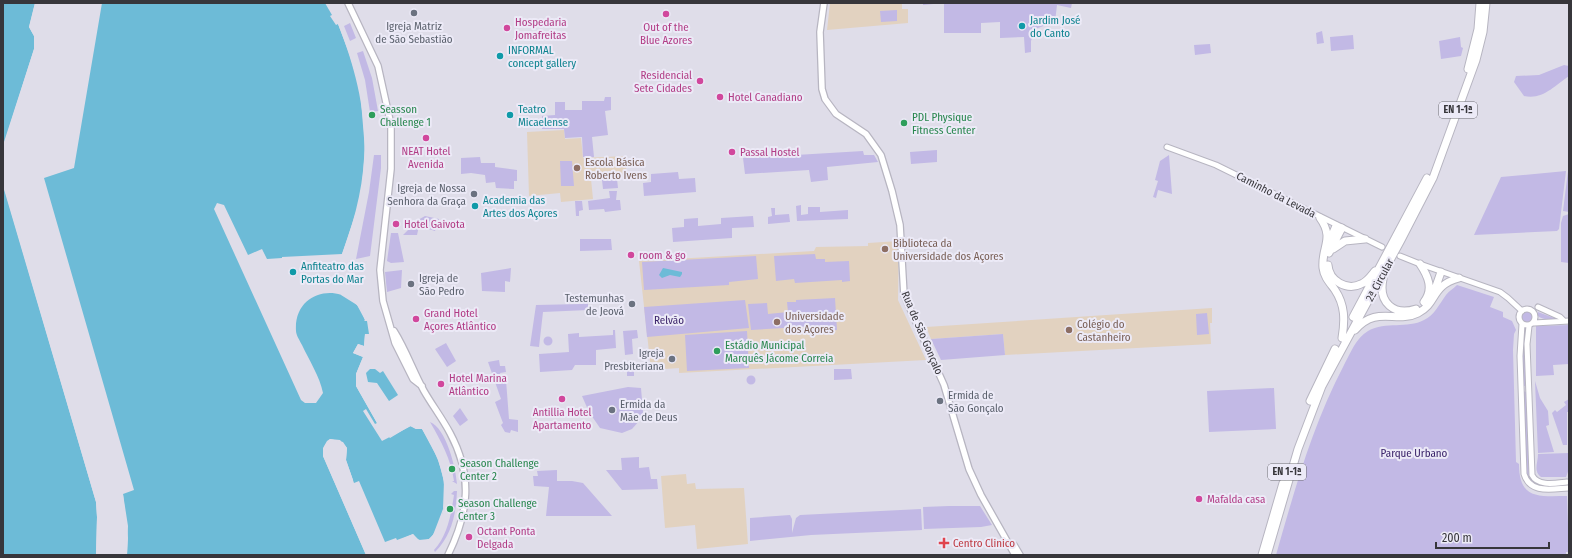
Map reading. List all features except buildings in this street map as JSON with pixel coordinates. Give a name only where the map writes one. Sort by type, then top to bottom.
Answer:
[{"type":"highway","name":"2ª Circular","points":[[1387,261],[1419,197],[1452,114],[1475,45],[1480,3]]},
{"type":"highway","name":"2ª Circular","points":[[1262,555],[1306,413],[1315,390],[1387,261],[1424,199],[1476,60],[1483,32],[1486,3]]},
{"type":"highway","points":[[1320,218],[1327,230],[1329,248],[1327,262],[1330,273],[1337,281],[1345,285],[1362,284],[1387,261]]},
{"type":"highway","points":[[1339,227],[1323,263],[1324,270],[1341,302],[1344,311],[1344,339]]},
{"type":"highway","points":[[1329,248],[1345,241],[1365,239]]},
{"type":"highway","points":[[1387,261],[1381,292],[1386,302],[1391,307],[1403,311],[1410,311],[1421,306],[1445,283],[1459,278]]},
{"type":"highway","points":[[1420,264],[1429,282],[1430,297]]},
{"type":"highway","points":[[1344,339],[1370,318],[1380,315],[1411,315],[1424,309],[1439,271]]},
{"type":"highway","name":"2ª Circular","points":[[1267,555],[1298,449],[1310,415],[1344,339]]},
{"type":"main road","points":[[348,3],[378,66],[391,125],[391,169],[380,274],[383,301],[397,342],[450,432],[461,458],[465,475],[466,497],[463,518],[448,555]]},
{"type":"main road","name":"Rua de São Gonçalo","points":[[824,3],[820,32],[822,89],[828,105],[836,114],[866,134],[881,156],[892,191],[900,225],[904,295],[944,386],[969,469],[981,495],[1020,555]]},
{"type":"main road","name":"Rua de São Gonçalo","points":[[998,523],[1015,555]]},
{"type":"street","name":"Caminho da Levada","points":[[1167,147],[1216,165],[1320,218],[1382,247]]},
{"type":"street","points":[[1400,256],[1503,294],[1524,310],[1550,322]]},
{"type":"street","points":[[1538,307],[1531,324],[1528,365],[1532,475],[1537,482],[1542,483],[1568,481],[1568,489],[1534,488],[1528,483],[1524,474],[1520,350],[1522,324],[1519,317],[1524,310],[1538,307],[1566,321]]},
{"type":"street","points":[[1522,324],[1566,321]]},
{"type":"shaded area","points":[[830,3],[902,3],[902,9],[908,9],[908,23],[827,30]]},
{"type":"shaded area","name":"Escola Básica Roberto Ivens","points":[[564,130],[565,139],[581,138],[583,158],[625,156],[627,177],[591,179],[593,199],[561,202],[560,193],[529,196],[527,132]]},
{"type":"shaded area","name":"Universidade dos Açores","points":[[899,241],[898,300],[926,360],[679,373],[679,368],[651,370],[639,261],[814,251],[816,247],[868,246],[868,243]]},
{"type":"shaded area","name":"Colégio do Castanheiro","points":[[1212,308],[1212,323],[1210,323],[1211,344],[1005,355],[1003,334],[931,339],[926,327]]},
{"type":"shaded area","points":[[686,474],[687,484],[695,483],[696,489],[744,488],[748,544],[697,549],[695,525],[665,528],[661,476]]},
{"type":"green space","points":[[923,3],[944,3],[923,5]]},
{"type":"green space","name":"Jardim José do Canto","points":[[944,3],[1072,3],[1071,8],[1057,5],[1055,22],[1035,29],[1031,41],[1031,52],[1025,53],[1024,37],[1000,38],[1000,22],[981,23],[981,33],[944,33]]},
{"type":"green space","points":[[897,10],[897,21],[881,22],[880,11]]},
{"type":"green space","points":[[350,23],[356,38],[350,41],[344,26]]},
{"type":"green space","points":[[1322,31],[1324,43],[1317,44],[1316,33]]},
{"type":"green space","points":[[1353,35],[1354,49],[1331,51],[1330,37]]},
{"type":"green space","points":[[1460,37],[1461,47],[1463,48],[1461,56],[1441,59],[1439,41]]},
{"type":"green space","points":[[1210,44],[1211,53],[1195,55],[1194,45]]},
{"type":"green space","points":[[363,51],[372,78],[378,111],[370,112],[365,80],[357,53]]},
{"type":"green space","points":[[1564,65],[1569,66],[1569,76],[1543,94],[1531,97],[1524,96],[1514,82],[1516,76],[1539,75]]},
{"type":"green space","points":[[605,97],[611,97],[611,110],[605,111],[608,135],[592,137],[594,157],[583,157],[582,137],[565,138],[564,129],[542,129],[542,116],[555,115],[555,102],[565,102],[565,110],[582,110],[582,101],[604,101]]},
{"type":"green space","points":[[937,150],[937,162],[911,164],[910,152]]},
{"type":"green space","points":[[863,151],[864,155],[874,155],[878,162],[827,167],[828,180],[811,182],[809,170],[745,174],[743,158]]},
{"type":"green space","points":[[374,155],[381,155],[381,168],[370,256],[356,259],[369,192]]},
{"type":"green space","points":[[1169,155],[1172,194],[1158,190],[1156,198],[1153,197],[1158,181],[1155,180],[1160,161]]},
{"type":"green space","points":[[480,157],[481,163],[495,163],[495,167],[517,170],[517,181],[514,181],[514,189],[496,188],[495,182],[486,183],[485,175],[471,173],[461,174],[461,158]]},
{"type":"green space","points":[[560,161],[572,161],[574,186],[561,186]]},
{"type":"green space","points":[[1566,171],[1559,229],[1557,231],[1474,235],[1501,177]]},
{"type":"green space","points":[[1569,171],[1569,212],[1563,211]]},
{"type":"green space","points":[[678,172],[679,179],[695,178],[696,192],[644,196],[643,183],[651,182],[651,174]]},
{"type":"green space","points":[[617,179],[618,188],[603,189],[602,180]]},
{"type":"green space","points":[[609,191],[617,191],[616,200],[620,200],[621,210],[605,212],[604,209],[589,210],[588,201],[610,198]]},
{"type":"green space","points":[[575,201],[582,201],[583,210],[579,211],[579,216],[576,216]]},
{"type":"green space","points":[[801,205],[801,215],[808,214],[808,207],[820,207],[820,212],[848,210],[848,219],[797,221],[796,206]]},
{"type":"green space","points":[[771,208],[775,208],[775,215],[789,214],[790,222],[768,224],[768,217],[772,216]]},
{"type":"green space","points":[[1569,214],[1569,263],[1561,262],[1561,223],[1563,216]]},
{"type":"green space","points":[[425,216],[439,219],[435,231],[419,226],[417,235],[403,235],[418,220]]},
{"type":"green space","points":[[753,216],[754,227],[732,228],[732,238],[673,242],[672,228],[684,227],[684,219],[698,218],[698,226],[721,224],[721,218]]},
{"type":"green space","points":[[391,233],[398,233],[404,262],[391,263],[387,261]]},
{"type":"green space","points":[[580,239],[611,239],[612,250],[580,251]]},
{"type":"green space","points":[[815,254],[816,259],[825,259],[825,262],[849,261],[850,281],[842,282],[842,280],[795,283],[794,279],[776,281],[774,256]]},
{"type":"green space","points":[[756,256],[758,279],[729,282],[729,285],[644,290],[642,262]]},
{"type":"green space","points":[[511,268],[510,282],[505,281],[505,292],[482,291],[481,273]]},
{"type":"green space","points":[[402,270],[401,288],[387,292],[385,272]]},
{"type":"green space","name":"Parque Urbano","points":[[1457,285],[1494,297],[1490,307],[1503,312],[1503,317],[1512,321],[1516,330],[1514,334],[1513,350],[1516,462],[1519,464],[1520,476],[1523,484],[1532,494],[1567,496],[1569,552],[1566,552],[1566,555],[1276,555],[1297,482],[1313,435],[1333,388],[1357,341],[1368,331],[1375,328],[1389,325],[1417,323],[1428,318],[1447,294]]},
{"type":"green space","points":[[583,294],[588,294],[588,310],[543,312],[539,347],[530,346],[536,305],[583,304]]},
{"type":"green space","points":[[835,298],[837,330],[822,331],[819,326],[751,330],[748,304],[767,303],[768,314],[788,312],[787,302],[796,302],[796,300]]},
{"type":"green space","name":"Relvão","points":[[745,300],[749,328],[647,337],[644,307]]},
{"type":"green space","points":[[1527,311],[1531,313],[1533,317],[1531,321],[1527,323],[1523,321],[1521,317],[1523,313]]},
{"type":"green space","points":[[1538,312],[1554,318],[1560,318],[1551,320],[1545,319],[1537,315]]},
{"type":"green space","points":[[1207,313],[1209,334],[1197,335],[1196,314]]},
{"type":"green space","points":[[1569,325],[1569,364],[1553,365],[1554,375],[1536,376],[1536,326]]},
{"type":"green space","points":[[613,330],[615,330],[616,348],[596,350],[596,365],[575,365],[572,370],[540,372],[539,354],[569,352],[568,334],[579,333],[579,337],[613,335]]},
{"type":"green space","points":[[637,330],[638,338],[632,339],[633,354],[625,355],[623,331]]},
{"type":"green space","name":"Estádio Municipal Marquês Jácome Correia","points":[[747,331],[749,368],[687,371],[685,335]]},
{"type":"green space","points":[[1003,334],[1005,355],[941,360],[931,339]]},
{"type":"green space","points":[[1522,334],[1525,334],[1525,386],[1523,386]]},
{"type":"green space","points":[[546,337],[550,337],[552,341],[550,345],[546,345],[544,343],[544,339]]},
{"type":"green space","points":[[446,343],[456,361],[447,367],[435,349]]},
{"type":"green space","points":[[499,360],[500,366],[505,366],[506,372],[500,373],[502,380],[506,380],[509,419],[518,420],[518,432],[511,430],[510,433],[505,432],[501,425],[503,423],[495,402],[501,399],[488,362]]},
{"type":"green space","points":[[618,369],[634,369],[634,376],[627,376],[627,372],[618,372]]},
{"type":"green space","points":[[834,369],[851,369],[852,379],[834,380]]},
{"type":"green space","points":[[751,375],[756,380],[751,385],[746,380]]},
{"type":"green space","points":[[1535,381],[1540,398],[1548,411],[1549,425],[1546,426],[1554,452],[1538,453]]},
{"type":"green space","points":[[628,387],[641,388],[643,412],[640,420],[632,429],[622,433],[600,428],[589,412],[582,396]]},
{"type":"green space","points":[[1274,388],[1276,429],[1209,432],[1207,391]]},
{"type":"green space","points":[[1523,391],[1526,392],[1529,476],[1539,485],[1559,484],[1559,486],[1534,486],[1526,476]]},
{"type":"green space","points":[[1569,399],[1569,412],[1567,412],[1567,445],[1563,445],[1552,413],[1555,410],[1557,412],[1566,405],[1564,402]]},
{"type":"green space","points":[[460,408],[468,420],[460,426],[453,416]]},
{"type":"green space","points":[[430,422],[441,432],[449,449],[455,468],[457,484],[452,481],[454,481],[453,473],[448,458],[442,443]]},
{"type":"green space","points":[[1569,453],[1569,469],[1566,477],[1541,477],[1537,472],[1536,467],[1538,454]]},
{"type":"green space","points":[[639,457],[639,468],[649,467],[651,479],[657,479],[658,489],[622,490],[606,470],[622,470],[621,458]]},
{"type":"green space","points":[[557,470],[557,481],[583,483],[612,516],[546,516],[549,487],[534,486],[533,476],[538,476],[537,471]]},
{"type":"green space","points":[[454,491],[457,491],[456,508],[452,524],[445,539],[435,552],[434,550],[443,538],[446,531],[452,510],[454,495],[451,494]]},
{"type":"green space","points":[[980,506],[992,525],[981,527],[924,529],[923,507]]},
{"type":"green space","points":[[921,509],[922,530],[811,535],[750,541],[750,518],[790,515],[792,519],[792,533],[796,518],[800,515]]},
{"type":"water","points":[[3,3],[35,3],[29,27],[34,36],[34,49],[3,145]]},
{"type":"water","points":[[102,3],[325,3],[332,15],[330,16],[336,25],[338,24],[357,83],[362,111],[364,139],[360,194],[342,254],[267,259],[262,249],[248,255],[224,205],[217,203],[214,209],[301,400],[305,403],[316,403],[323,393],[317,375],[296,333],[298,316],[304,304],[314,297],[325,293],[338,294],[349,298],[359,307],[365,320],[364,321],[367,321],[369,334],[365,334],[364,346],[358,344],[353,353],[363,357],[356,374],[356,386],[377,423],[375,424],[366,409],[363,411],[382,441],[411,426],[416,429],[422,429],[434,450],[442,472],[445,494],[444,506],[437,527],[429,539],[419,540],[413,534],[397,540],[396,538],[385,542],[359,481],[354,483],[346,460],[347,448],[343,442],[330,439],[325,445],[323,456],[366,555],[127,555],[128,538],[123,494],[134,490],[44,178],[74,168]]},
{"type":"water","points":[[3,186],[96,502],[96,555],[3,555]]},
{"type":"water","points":[[663,268],[682,272],[682,274],[680,277],[670,275],[662,278],[659,275]]},
{"type":"water","points":[[370,369],[375,369],[380,373],[383,371],[398,395],[389,401],[377,383],[368,382],[366,373]]},
{"type":"pier","points":[[35,3],[37,3],[31,27],[36,36],[36,49],[28,79],[3,147],[34,49],[34,36],[29,27]]},
{"type":"pier","points":[[340,23],[362,88],[367,150],[364,186],[360,206],[344,254],[342,254],[358,206],[362,186],[365,150],[360,89],[338,24]]},
{"type":"pier","points":[[3,184],[5,185],[98,501],[98,555],[96,555],[96,502]]},
{"type":"pier","points":[[341,293],[358,303],[367,319],[365,320],[357,305],[341,295]]},
{"type":"pier","points":[[365,334],[370,334],[367,336],[366,347],[359,346],[356,352],[365,357],[358,375],[358,386],[378,422],[377,423],[356,386],[356,374],[363,357],[353,353],[358,344],[364,346]]},
{"type":"pier","points":[[411,424],[417,428],[423,427],[438,453],[445,476],[446,497],[441,522],[434,536],[425,543],[418,542],[411,536],[404,538],[413,534],[417,539],[423,541],[429,539],[433,535],[443,509],[444,481],[438,459],[422,429],[416,429],[410,426],[390,438],[389,437]]},
{"type":"pier","points":[[330,439],[340,440],[347,448],[346,460],[353,480],[351,480],[344,461],[346,452],[342,443],[333,441],[328,442],[325,449],[325,455],[368,555],[366,555],[323,456],[323,448]]},
{"type":"pier","points":[[121,494],[123,494],[128,526],[127,555],[125,555],[126,526]]},
{"type":"place","name":"Igreja Matriz de São Sebastião","points":[[414,13]]},
{"type":"place","name":"Out of the Blue Azores","points":[[666,14]]},
{"type":"place","name":"Jardim José do Canto","points":[[1022,26]]},
{"type":"place","name":"Hospedaria Jomafreitas","points":[[507,28]]},
{"type":"place","name":"INFORMAL concept gallery","points":[[500,56]]},
{"type":"place","name":"Residencial Sete Cidades","points":[[700,81]]},
{"type":"place","name":"Hotel Canadiano","points":[[720,97]]},
{"type":"place","name":"Seasson Challenge 1","points":[[372,115]]},
{"type":"place","name":"Teatro Micaelense","points":[[510,115]]},
{"type":"place","name":"PDL Physique Fitness Center","points":[[904,123]]},
{"type":"place","name":"NEAT Hotel Avenida","points":[[426,138]]},
{"type":"place","name":"Passal Hostel","points":[[732,152]]},
{"type":"place","name":"Escola Básica Roberto Ivens","points":[[577,168]]},
{"type":"place","name":"Igreja de Nossa Senhora da Graça","points":[[474,194]]},
{"type":"place","name":"Academia das Artes dos Açores","points":[[475,206]]},
{"type":"place","name":"Hotel Gaivota","points":[[396,224]]},
{"type":"place","name":"Biblioteca da Universidade dos Açores","points":[[885,249]]},
{"type":"place","name":"room & go","points":[[631,255]]},
{"type":"place","name":"Anfiteatro das Portas do Mar","points":[[293,272]]},
{"type":"place","name":"Igreja de São Pedro","points":[[411,284]]},
{"type":"place","name":"Testemunhas de Jeová","points":[[632,304]]},
{"type":"place","name":"Grand Hotel Açores Atlântico","points":[[416,319]]},
{"type":"place","name":"Universidade dos Açores","points":[[777,322]]},
{"type":"place","name":"Colégio do Castanheiro","points":[[1069,330]]},
{"type":"place","name":"Estádio Municipal Marquês Jácome Correia","points":[[717,351]]},
{"type":"place","name":"Igreja Presbiteriana","points":[[672,359]]},
{"type":"place","name":"Hotel Marina Atlântico","points":[[441,384]]},
{"type":"place","name":"Antillia Hotel Apartamento","points":[[562,399]]},
{"type":"place","name":"Ermida de São Gonçalo","points":[[940,401]]},
{"type":"place","name":"Ermida da Mãe de Deus","points":[[612,410]]},
{"type":"place","name":"Season Challenge Center 2","points":[[452,469]]},
{"type":"place","name":"Mafalda casa","points":[[1199,499]]},
{"type":"place","name":"Season Challenge Center 3","points":[[450,509]]},
{"type":"place","name":"Octant Ponta Delgada","points":[[469,537]]},
{"type":"place","name":"Centro Clinico","points":[[944,543]]}]
